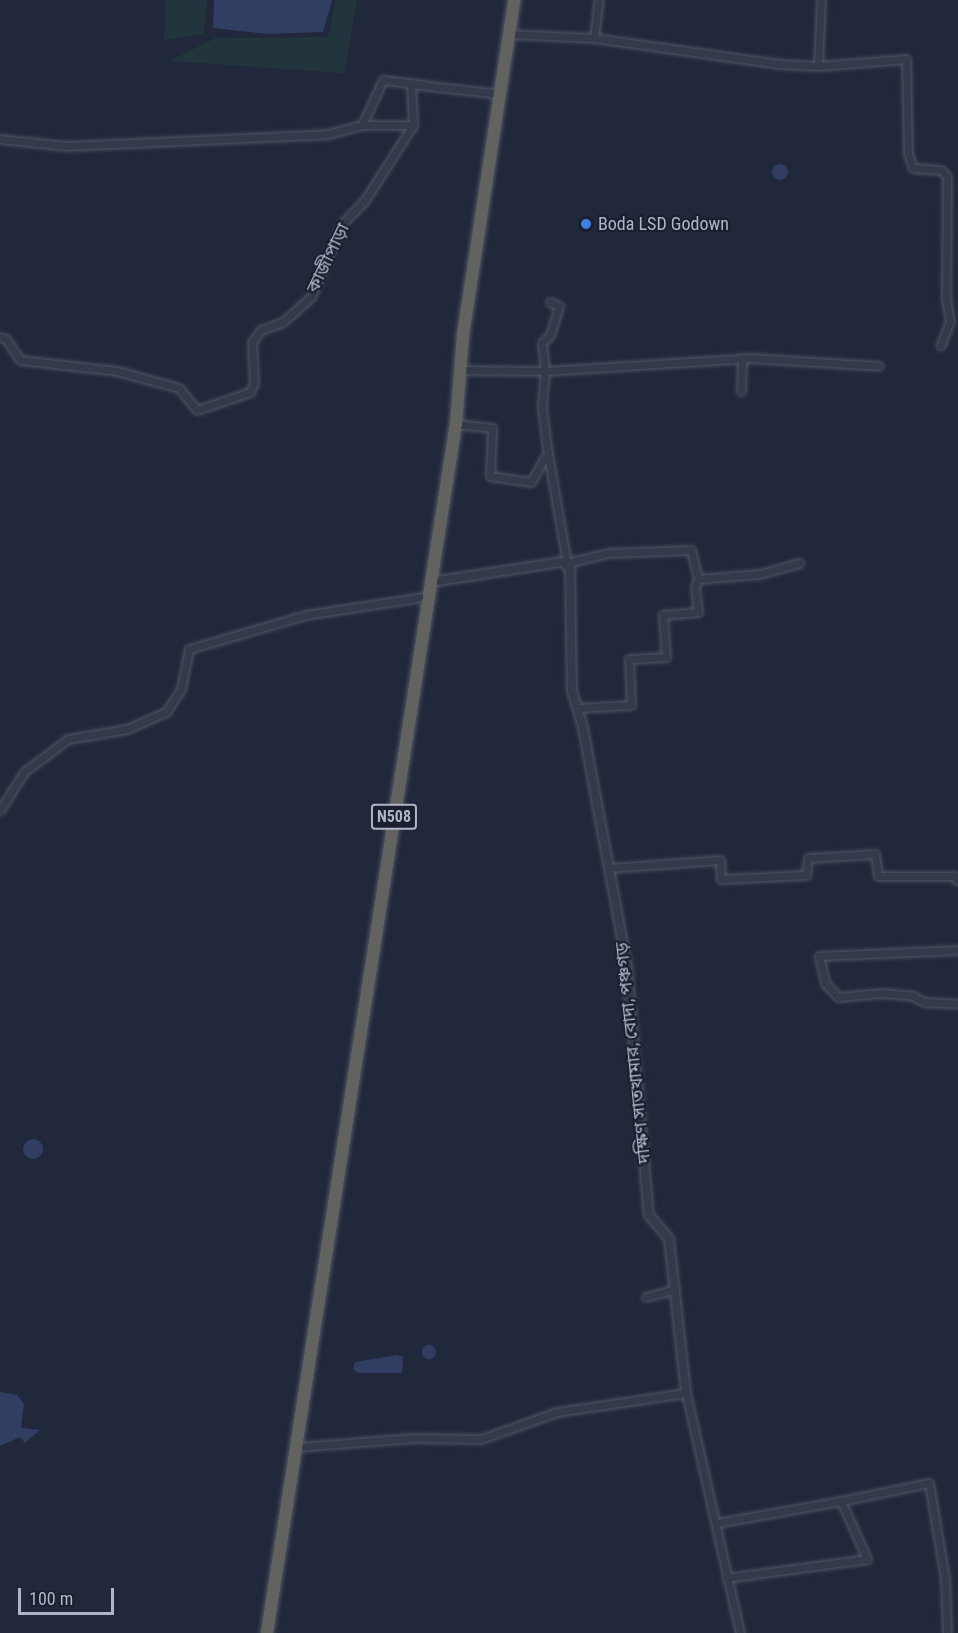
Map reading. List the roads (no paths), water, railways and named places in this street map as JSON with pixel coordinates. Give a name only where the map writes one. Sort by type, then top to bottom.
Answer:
[{"type":"highway","name":"N508","points":[[267,1633],[456,424],[460,370],[514,0]]},
{"type":"street","points":[[594,38],[599,0]]},
{"type":"street","points":[[818,66],[821,0]]},
{"type":"street","points":[[509,34],[594,38],[779,64],[818,66],[906,60],[910,160],[913,168],[941,170],[947,177],[946,299],[950,321],[941,345]]},
{"type":"street","points":[[362,125],[383,80],[500,94]]},
{"type":"street","points":[[0,138],[67,146],[193,142],[288,138],[362,125],[413,124],[411,84],[426,85]]},
{"type":"street","name":"কাজীপাড়া","points":[[0,337],[27,362],[117,371],[179,388],[197,410],[250,392],[254,383],[252,342],[261,330],[283,322],[311,297],[342,224],[365,200],[413,124]]},
{"type":"street","name":"দক্ষিণ সাতখামার, বোদা, পঞ্চগড়","points":[[550,302],[559,306],[550,335],[542,343],[545,371],[542,407],[567,563],[572,691],[578,708],[627,966],[649,1215],[669,1239],[686,1393],[740,1633]]},
{"type":"street","points":[[460,370],[545,371],[742,358],[879,366]]},
{"type":"street","points":[[741,391],[742,358]]},
{"type":"street","points":[[456,424],[492,428],[490,476],[531,482],[545,458]]},
{"type":"street","points":[[431,582],[567,563],[608,553],[691,550],[698,579],[695,587],[698,612],[663,615],[666,657],[629,659],[631,705],[578,708]]},
{"type":"street","points":[[698,579],[760,574],[799,563]]},
{"type":"street","points":[[0,810],[24,772],[68,739],[127,729],[166,712],[181,689],[189,649],[305,615],[429,596]]},
{"type":"street","points":[[609,868],[720,860],[721,879],[806,875],[808,858],[875,854],[878,876],[954,876],[958,882]]},
{"type":"street","points":[[958,950],[819,956],[825,983],[838,998],[881,993],[938,1004],[958,1004]]},
{"type":"street","points":[[646,1297],[675,1289]]},
{"type":"street","points":[[297,1447],[413,1438],[481,1439],[557,1412],[686,1393]]},
{"type":"street","points":[[717,1523],[929,1484],[945,1579],[947,1633]]},
{"type":"street","points":[[726,1578],[867,1559],[841,1501]]},
{"type":"water","points":[[214,0],[332,0],[323,32],[268,34],[213,28]]},
{"type":"water","points":[[777,164],[783,164],[788,172],[786,178],[777,180],[772,175],[772,169]]},
{"type":"water","points":[[29,1139],[37,1139],[43,1145],[43,1153],[37,1159],[29,1159],[23,1153],[23,1145]]},
{"type":"water","points":[[429,1345],[434,1347],[436,1352],[434,1357],[429,1359],[424,1357],[422,1352],[424,1347]]},
{"type":"water","points":[[397,1355],[403,1357],[402,1373],[358,1373],[353,1369],[355,1362]]},
{"type":"water","points":[[0,1392],[17,1395],[24,1404],[21,1428],[40,1430],[25,1443],[20,1437],[0,1446]]},
{"type":"place","name":"Boda LSD Godown","points":[[586,224]]}]
